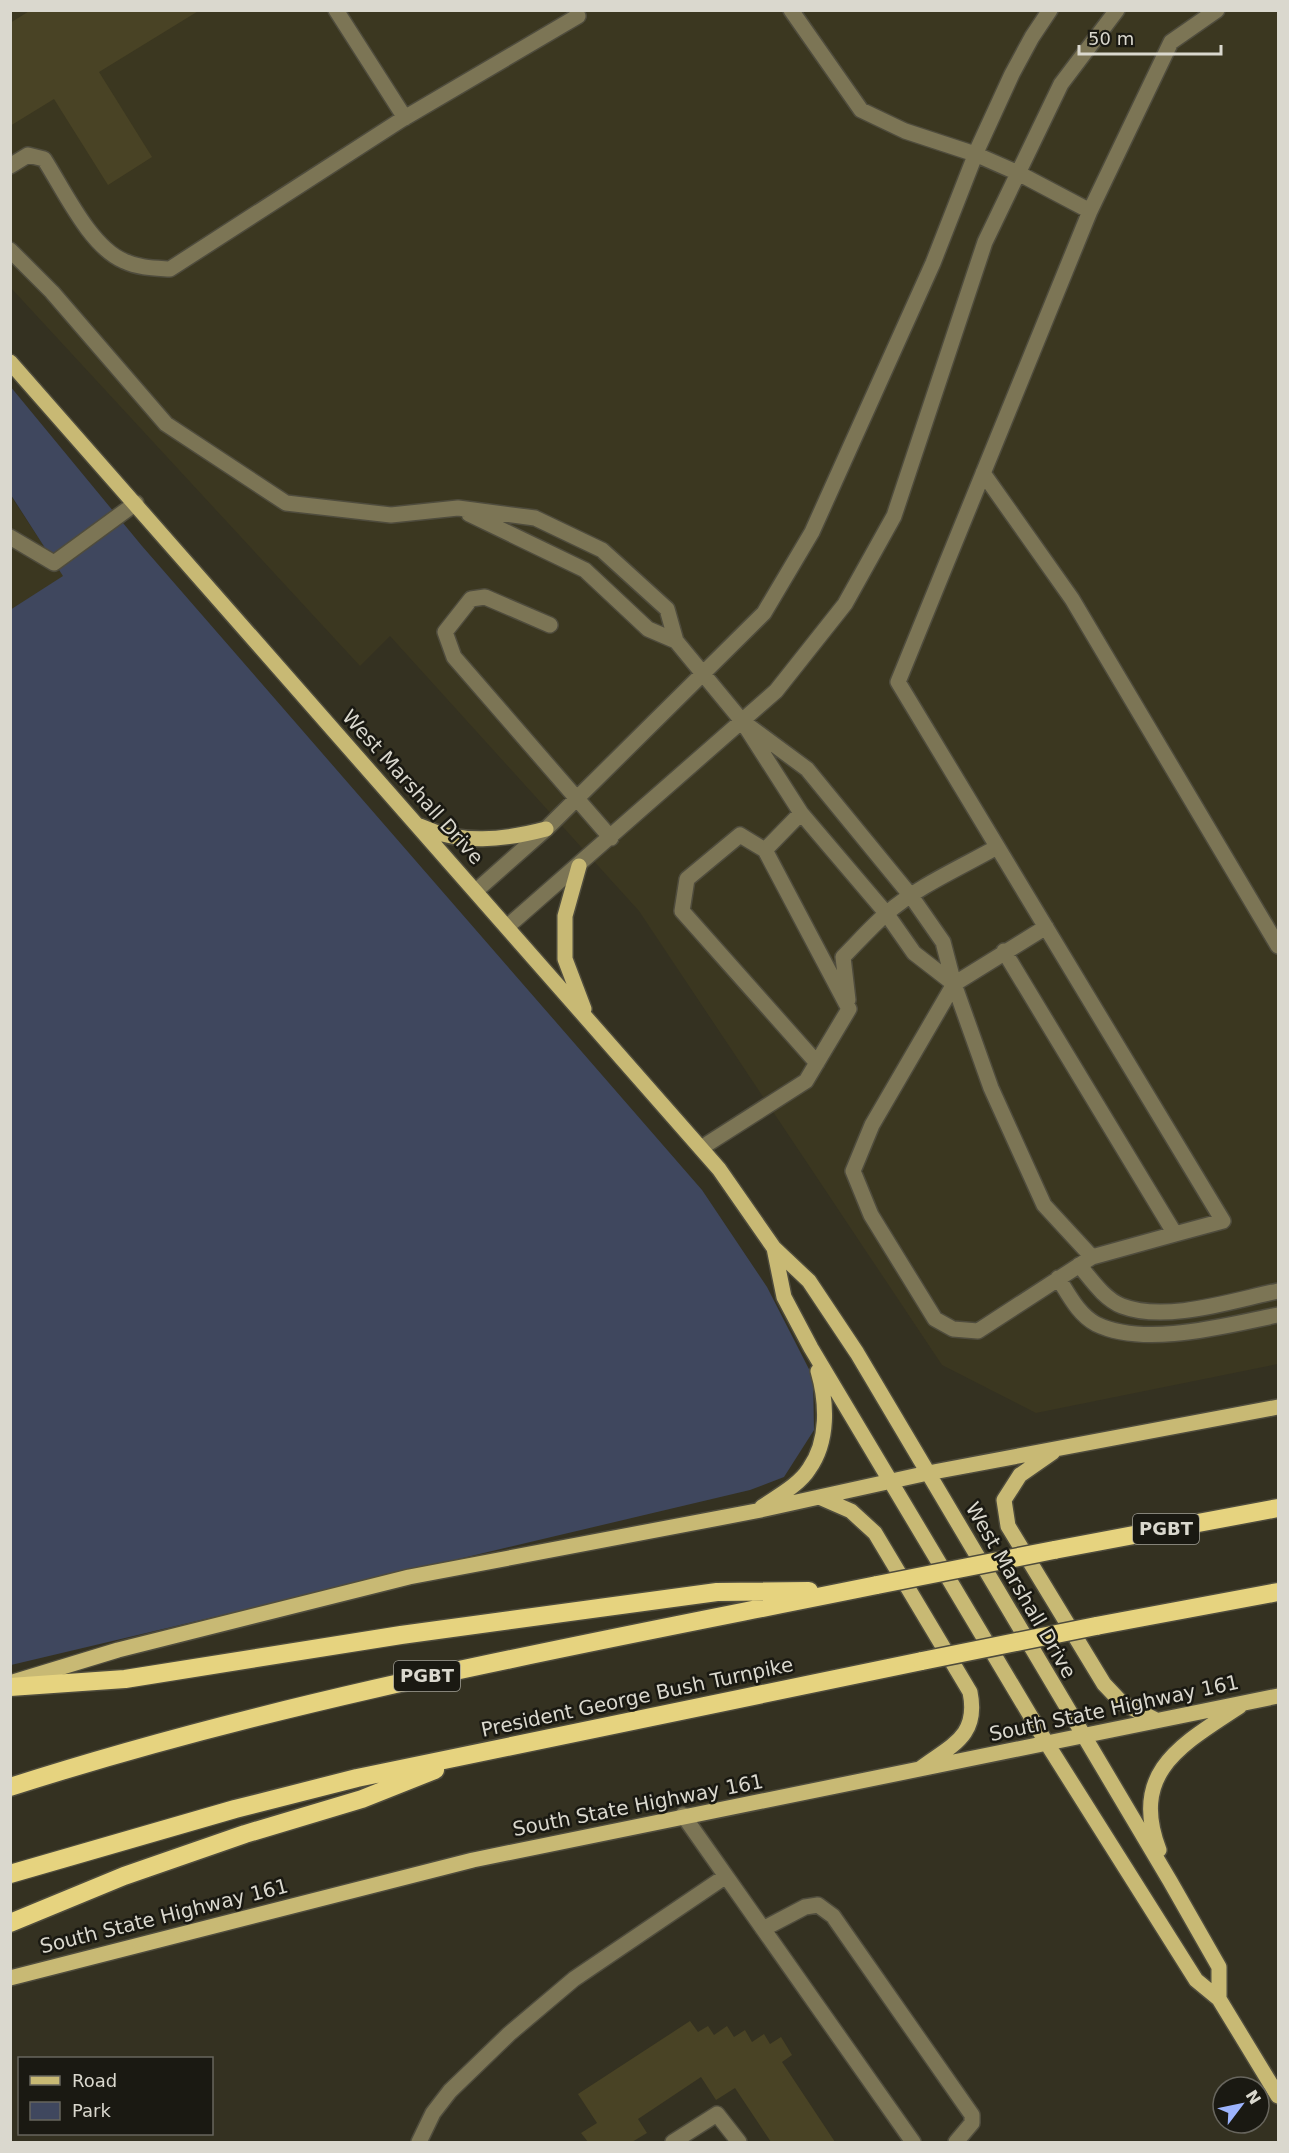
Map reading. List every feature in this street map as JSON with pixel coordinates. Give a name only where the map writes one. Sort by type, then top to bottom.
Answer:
[{"type":"highway","name":"PGBT","points":[[10,1787],[227,1726],[422,1677],[1054,1550],[1278,1508]]},
{"type":"highway","points":[[10,1685],[125,1679],[401,1635],[717,1592],[850,1591]]},
{"type":"highway","name":"President George Bush Turnpike","points":[[10,1874],[236,1809],[357,1778],[922,1661],[1278,1592]]},
{"type":"highway","points":[[10,1923],[124,1876],[245,1834],[362,1799],[481,1751]]},
{"type":"main road","name":"West Marshall Drive","points":[[10,362],[415,823],[477,890],[719,1169],[774,1248],[809,1281],[858,1353],[1081,1735],[1170,1881],[1219,1967],[1219,1999]]},
{"type":"main road","points":[[415,823],[436,833],[474,839],[507,839],[546,830]]},
{"type":"main road","points":[[579,866],[565,916],[565,959],[589,1020]]},
{"type":"main road","name":"West Marshall Drive","points":[[774,1248],[784,1297],[811,1348],[1046,1742],[1196,1980],[1219,1999],[1278,2096]]},
{"type":"main road","points":[[756,1511],[794,1485],[809,1470],[820,1448],[825,1419],[824,1390],[811,1348]]},
{"type":"main road","points":[[10,1685],[118,1650],[409,1577],[756,1511],[928,1473],[1278,1407]]},
{"type":"main road","points":[[1058,1449],[1020,1475],[1004,1500],[1008,1526],[1104,1684],[1122,1703],[1156,1720]]},
{"type":"main road","points":[[819,1497],[851,1511],[875,1533],[970,1692],[974,1709],[966,1734],[916,1772]]},
{"type":"main road","name":"South State Highway 161","points":[[10,1978],[472,1860],[683,1815],[916,1772],[1046,1742],[1278,1696]]},
{"type":"main road","points":[[1170,1881],[1154,1837],[1149,1808],[1163,1765],[1180,1746],[1245,1703]]},
{"type":"lane","points":[[336,10],[405,118]]},
{"type":"lane","points":[[791,10],[861,110],[905,131],[975,154],[1018,173],[1090,211]]},
{"type":"lane","points":[[477,890],[546,830],[764,613],[812,532],[933,263],[975,154],[1012,74],[1050,10]]},
{"type":"lane","points":[[508,926],[776,691],[845,604],[894,516],[985,242],[1061,84],[1117,10]]},
{"type":"lane","points":[[1046,927],[954,984],[872,1125],[853,1171],[871,1215],[935,1319],[953,1329],[978,1330],[1085,1261],[1223,1221],[1046,927],[898,682],[1090,211],[1171,42],[1217,10]]},
{"type":"lane","points":[[10,166],[28,155],[44,159],[96,240],[121,260],[140,267],[170,269],[405,118],[580,12]]},
{"type":"lane","points":[[10,250],[52,292],[166,424],[286,503],[391,514],[458,508],[535,518],[602,550],[667,609],[676,641]]},
{"type":"lane","points":[[983,473],[1072,600],[1278,946]]},
{"type":"lane","points":[[10,537],[54,564],[136,503]]},
{"type":"lane","points":[[458,508],[585,570],[648,629],[676,641],[742,720],[801,813],[886,913],[914,953],[954,984]]},
{"type":"lane","points":[[550,625],[485,597],[471,599],[446,632],[454,657],[611,838]]},
{"type":"lane","points":[[742,720],[807,770],[911,896],[943,942],[954,984],[991,1089],[1044,1205],[1085,1261],[1100,1290],[1122,1306],[1164,1314],[1278,1292]]},
{"type":"lane","points":[[765,850],[801,813]]},
{"type":"lane","points":[[817,1063],[682,911],[687,879],[740,835],[765,850],[849,1009]]},
{"type":"lane","points":[[701,1148],[806,1081],[849,1009],[843,957],[886,913],[997,846]]},
{"type":"lane","points":[[1004,951],[1175,1234]]},
{"type":"lane","points":[[1058,1278],[1078,1310],[1097,1324],[1140,1335],[1202,1330],[1278,1315]]},
{"type":"lane","points":[[683,1815],[913,2142]]},
{"type":"lane","points":[[419,2142],[433,2114],[450,2091],[508,2034],[574,1979],[726,1876]]},
{"type":"lane","points":[[763,1929],[805,1907],[819,1905],[833,1916],[972,2115],[972,2123],[956,2142]]},
{"type":"lane","points":[[673,2142],[717,2114],[739,2142]]},
{"type":"shaded area","points":[[11,11],[1278,11],[1278,1364],[1036,1413],[942,1365],[639,911],[390,636],[360,666],[11,288]]},
{"type":"shaded area","points":[[10,495],[64,576],[11,610],[10,610]]},
{"type":"green space","points":[[10,386],[142,546],[702,1190],[767,1287],[813,1377],[814,1430],[784,1477],[750,1490],[11,1665],[10,610],[63,576],[11,495]]},
{"type":"building","points":[[31,10],[200,10],[99,72],[152,157],[108,185],[54,99],[10,126],[10,23]]},
{"type":"building","points":[[690,2021],[698,2032],[708,2026],[714,2035],[727,2026],[734,2037],[745,2030],[752,2042],[764,2034],[770,2044],[781,2037],[792,2055],[782,2062],[835,2142],[771,2142],[735,2088],[716,2100],[701,2077],[638,2119],[647,2133],[632,2142],[588,2142],[581,2133],[597,2123],[578,2094]]}]
